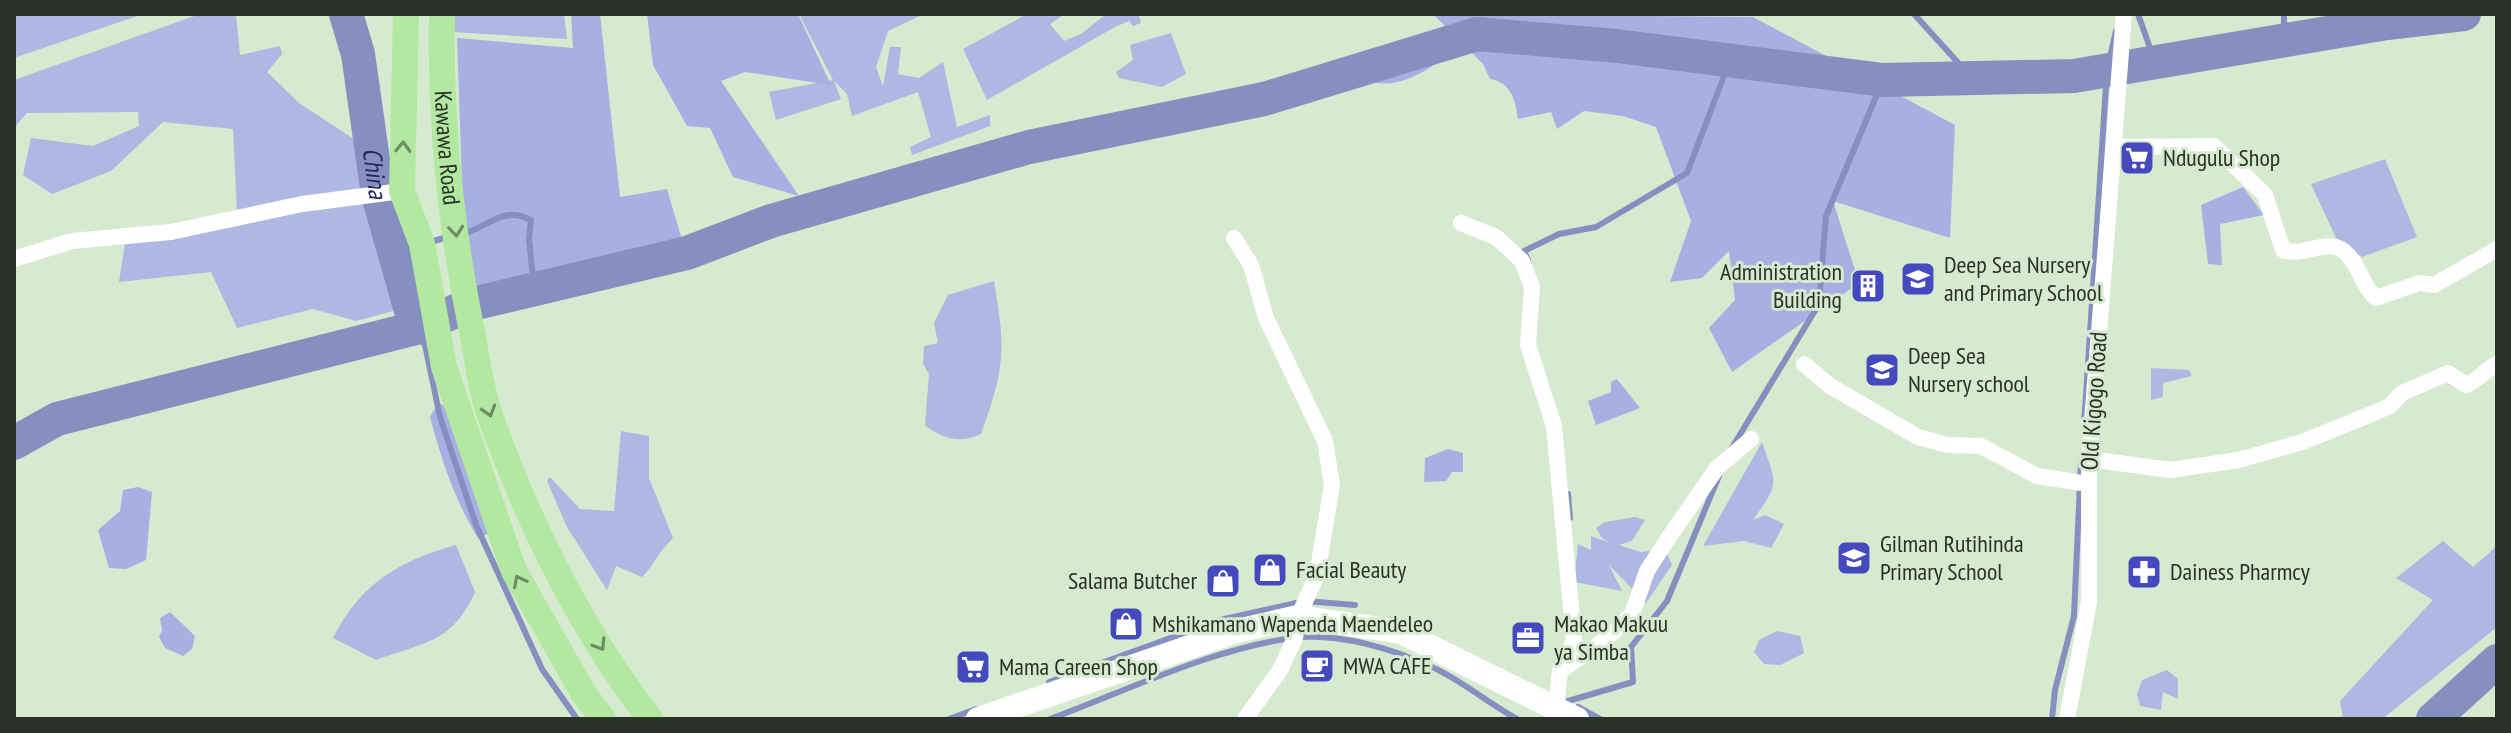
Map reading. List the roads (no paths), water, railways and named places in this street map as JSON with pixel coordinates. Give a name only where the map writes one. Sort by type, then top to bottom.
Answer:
[{"type":"main road","name":"Kawawa Road","points":[[406,14],[402,191],[422,244],[444,367],[514,571],[584,694],[603,719]]},
{"type":"main road","name":"Kawawa Road","points":[[442,14],[441,71],[461,282],[491,419],[542,539],[595,637],[650,719]]},
{"type":"street","name":"Old Kigogo Road","points":[[2067,719],[2089,602],[2089,459],[2124,14]]},
{"type":"street","points":[[2115,147],[2214,146],[2265,195],[2283,250],[2293,254],[2329,245],[2338,247],[2348,255],[2376,298],[2420,283],[2434,285],[2497,249]]},
{"type":"street","points":[[14,259],[72,241],[171,232],[302,204],[402,191]]},
{"type":"street","points":[[1461,223],[1486,232],[1522,261],[1532,287],[1528,345],[1554,426],[1574,640],[1560,670],[1567,713]]},
{"type":"street","points":[[1234,238],[1251,265],[1266,318],[1326,447],[1332,485],[1317,575],[1298,617],[1295,638],[1280,670],[1245,719]]},
{"type":"street","points":[[1804,364],[1830,386],[1918,437],[1948,445],[1981,446],[2037,476],[2088,484]]},
{"type":"street","points":[[2089,459],[2161,470],[2239,460],[2302,442],[2369,415],[2390,406],[2402,393],[2448,373],[2466,385],[2483,377],[2490,367],[2497,364]]},
{"type":"street","points":[[1560,670],[1606,639],[1632,614],[1647,571],[1667,540],[1717,468],[1751,439]]},
{"type":"street","points":[[978,719],[1237,631],[1298,617],[1401,632],[1567,713]]},
{"type":"waterway","name":"China","points":[[346,14],[358,54],[378,195],[416,328]]},
{"type":"waterway","points":[[1914,14],[1972,78]]},
{"type":"waterway","points":[[2138,14],[2155,62]]},
{"type":"waterway","points":[[2284,14],[2284,40]]},
{"type":"waterway","points":[[14,443],[57,419],[416,328],[472,304],[687,253],[771,221],[1029,147],[1264,99],[1477,34],[1617,46],[1883,80],[2074,76],[2387,23],[2464,14]]},
{"type":"waterway","points":[[2084,426],[2107,70],[2116,31]]},
{"type":"waterway","points":[[1528,260],[1524,251],[1559,234],[1596,227],[1687,173],[1729,63]]},
{"type":"waterway","points":[[1730,451],[1819,304],[1826,216],[1883,80]]},
{"type":"waterway","points":[[462,234],[504,216],[521,216],[531,220],[529,239],[534,288]]},
{"type":"waterway","points":[[427,243],[451,236]]},
{"type":"waterway","points":[[416,328],[425,345],[440,417],[476,525],[542,669],[577,719]]},
{"type":"waterway","points":[[2052,719],[2055,690],[2074,616],[2081,461]]},
{"type":"waterway","points":[[1568,701],[1633,682],[1631,647],[1667,601],[1719,476]]},
{"type":"waterway","points":[[1568,494],[1570,518]]},
{"type":"waterway","points":[[1049,682],[1220,620],[1305,601],[1355,605]]},
{"type":"waterway","points":[[1050,719],[1199,661],[1261,644],[1310,637],[1347,640],[1418,661],[1444,673],[1517,719]]},
{"type":"waterway","points":[[2433,719],[2497,661]]},
{"type":"waterway","points":[[1578,707],[1600,719]]},
{"type":"waterway","points":[[949,719],[976,709]]},
{"type":"place","name":"Ndugulu Shop","points":[[2137,158]]},
{"type":"place","name":"Deep Sea Nursery and Primary School","points":[[1918,279]]},
{"type":"place","name":"Administration Building","points":[[1868,286]]},
{"type":"place","name":"Deep Sea Nursery school","points":[[1882,370]]},
{"type":"place","name":"Gilman Rutihinda Primary School","points":[[1854,558]]},
{"type":"place","name":"Facial Beauty","points":[[1270,570]]},
{"type":"place","name":"Dainess Pharmcy","points":[[2144,572]]},
{"type":"place","name":"Salama Butcher","points":[[1223,581]]},
{"type":"place","name":"Mshikamano Wapenda Maendeleo","points":[[1126,624]]},
{"type":"place","name":"Makao Makuu ya Simba","points":[[1528,638]]},
{"type":"place","name":"MWA CAFE","points":[[1317,666]]},
{"type":"place","name":"Mama Careen Shop","points":[[973,667]]}]
